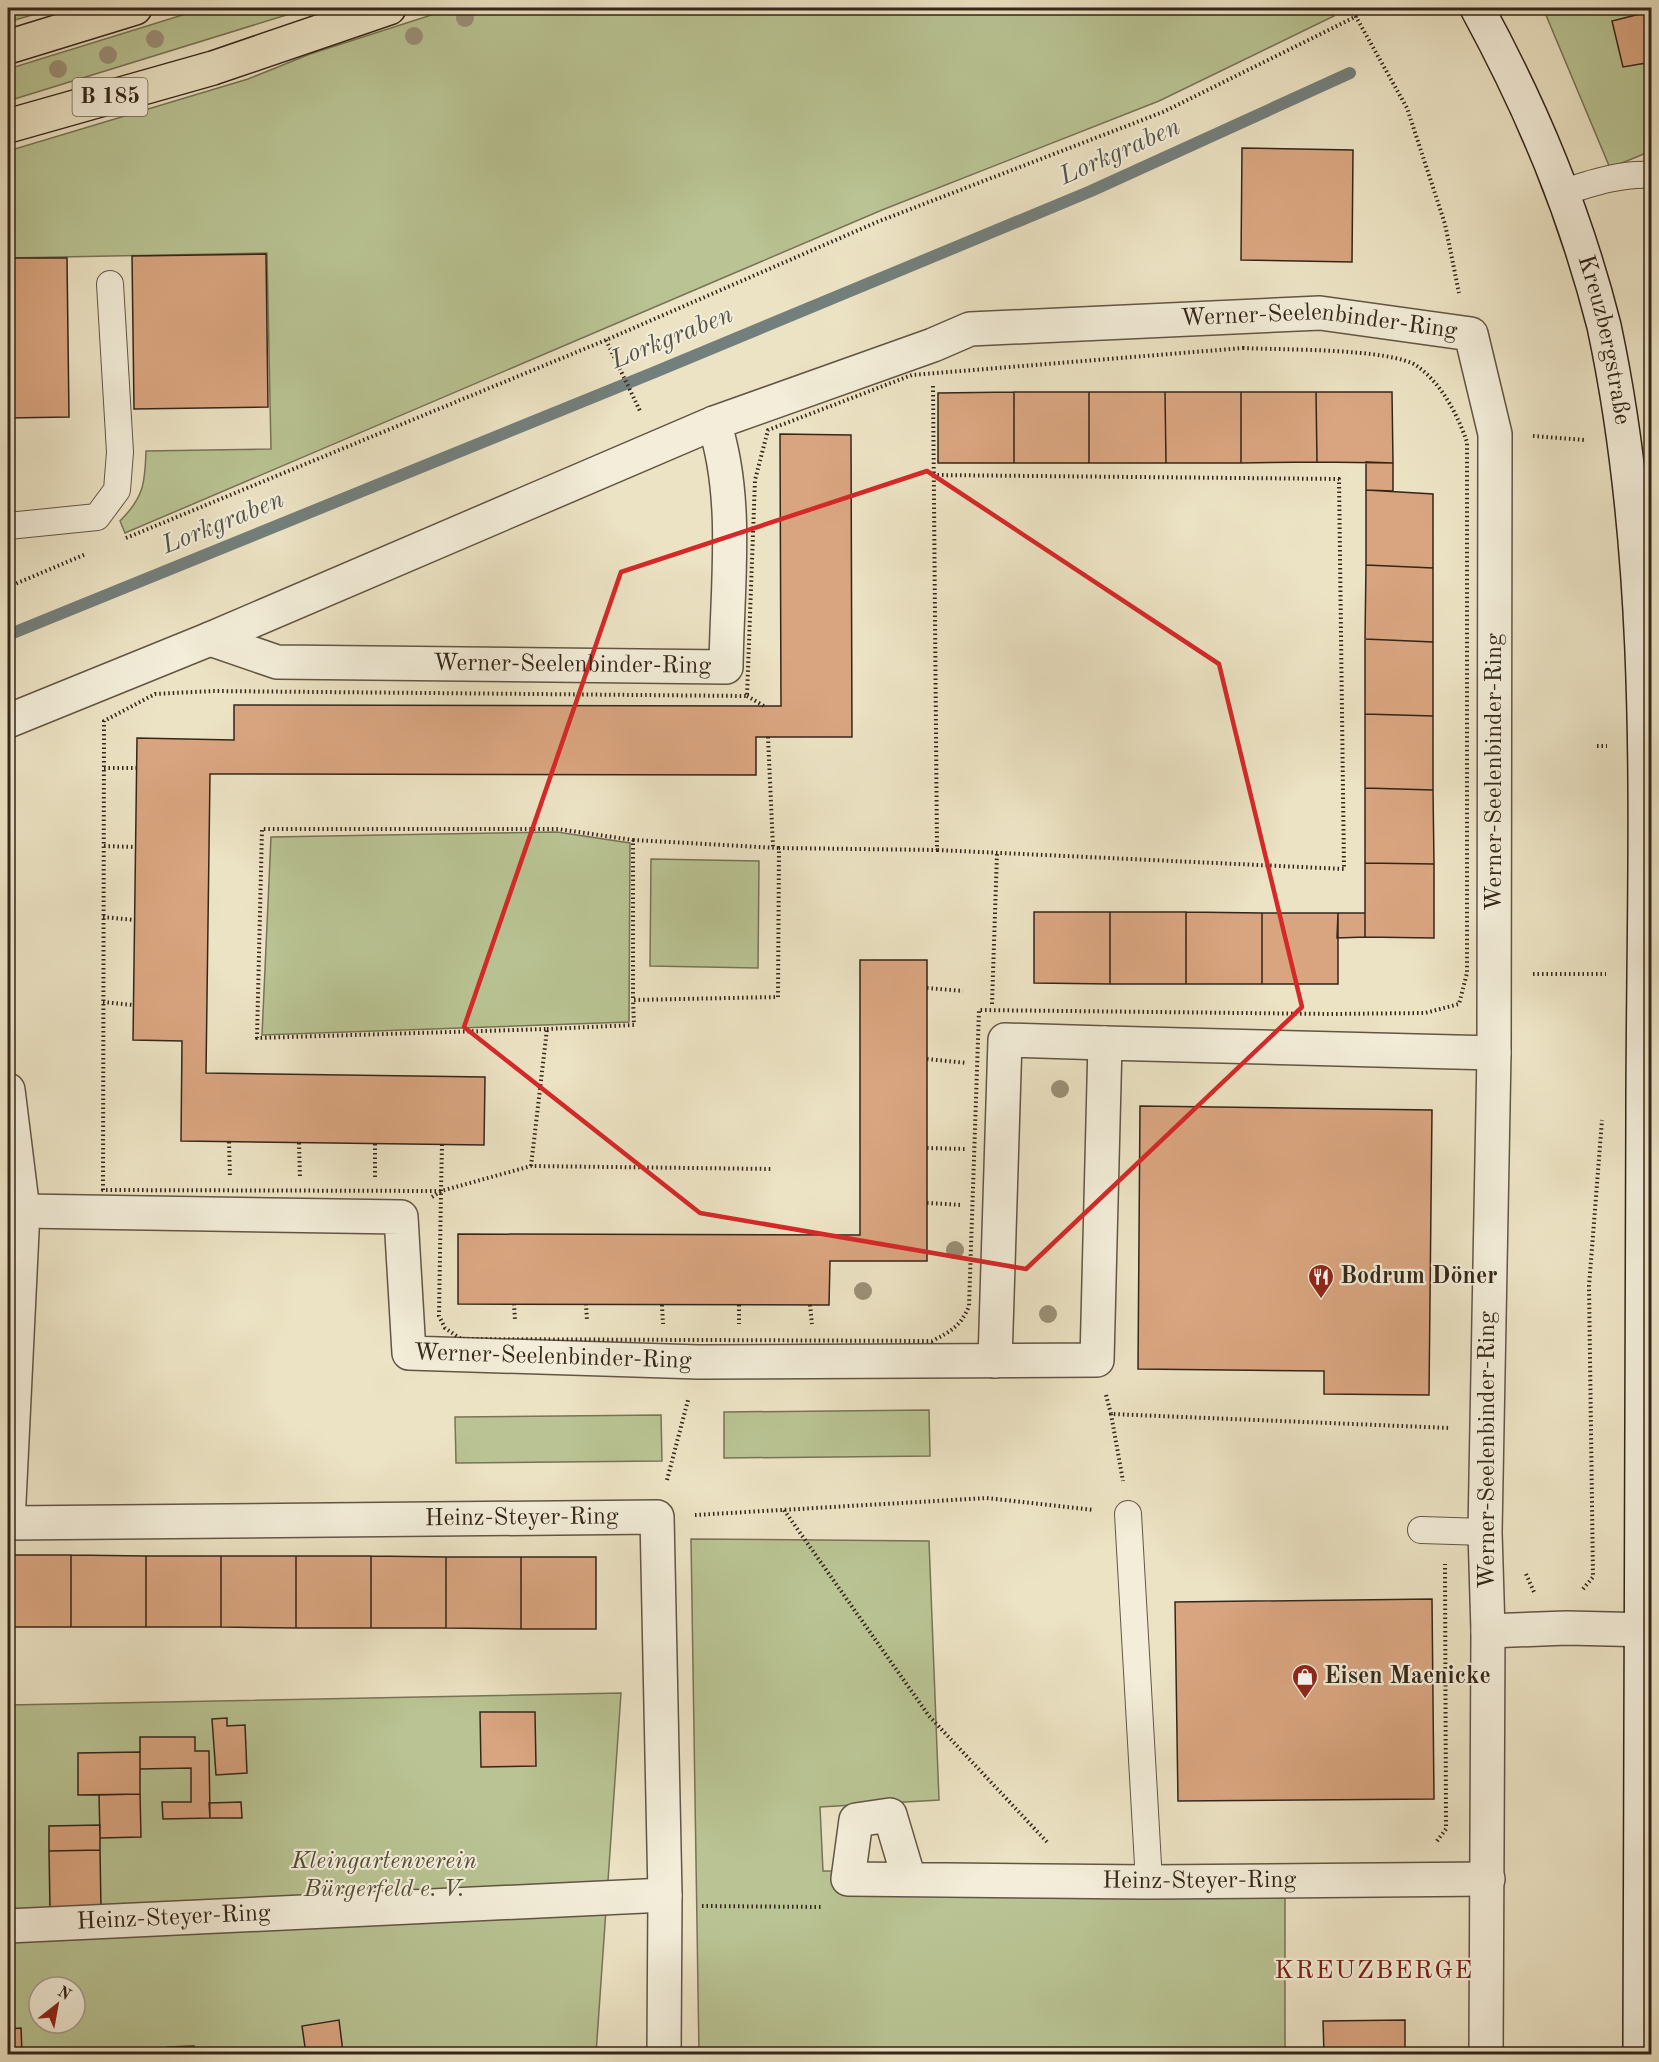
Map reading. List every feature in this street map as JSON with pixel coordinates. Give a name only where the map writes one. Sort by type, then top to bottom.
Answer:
[{"type":"main road","points":[[8,47],[135,8]]},
{"type":"main road","name":"B 185","points":[[8,126],[213,68],[389,8]]},
{"type":"street","name":"Kreuzbergstraße","points":[[1477,8],[1519,85],[1564,192],[1604,328],[1624,432],[1643,607],[1650,733],[1643,976],[1648,1630],[1640,2055]]},
{"type":"street","name":"Werner-Seelenbinder-Ring","points":[[8,721],[210,639],[714,423],[933,358],[970,329],[1320,313],[1471,334],[1495,434],[1494,1053],[1485,1532],[1488,1631]]},
{"type":"street","name":"Werner-Seelenbinder-Ring","points":[[210,639],[277,663],[726,667],[729,487],[724,455],[714,423]]},
{"type":"street","points":[[995,1361],[1005,1040],[1494,1053]]},
{"type":"street","points":[[1097,1360],[1106,1043]]},
{"type":"street","points":[[8,1090],[15,1212],[8,1522]]},
{"type":"street","points":[[15,1212],[401,1217]]},
{"type":"street","name":"Werner-Seelenbinder-Ring","points":[[401,1217],[409,1353],[699,1362],[1097,1360]]},
{"type":"street","points":[[657,1517],[679,1900],[664,2055]]},
{"type":"street","name":"Heinz-Steyer-Ring","points":[[8,1522],[657,1517]]},
{"type":"street","points":[[1486,2055],[1488,1631],[1567,1628],[1648,1630]]},
{"type":"street","name":"Heinz-Steyer-Ring","points":[[909,1879],[1083,1881],[1488,1879]]},
{"type":"street","name":"Heinz-Steyer-Ring","points":[[8,1926],[679,1900]]},
{"type":"lane","points":[[1564,192],[1595,182],[1636,174],[1652,175]]},
{"type":"lane","points":[[8,526],[97,517],[117,490],[120,452],[110,284]]},
{"type":"lane","points":[[1128,1514],[1149,1881]]},
{"type":"lane","points":[[1420,1530],[1485,1532]]},
{"type":"path","points":[[1351,8],[1407,108],[1444,224],[1457,286],[1471,334]]},
{"type":"path","points":[[118,541],[606,340],[878,222],[1163,112],[1357,16]]},
{"type":"path","points":[[606,340],[639,407]]},
{"type":"path","points":[[442,1144],[439,1316],[445,1328],[461,1339],[932,1341],[954,1330],[964,1319],[969,1306],[979,1010],[1425,1013],[1459,1004],[1467,973],[1467,442],[1457,415],[1436,384],[1416,365],[1392,356],[1243,348],[933,358],[912,375],[768,430],[755,480],[747,696]]},
{"type":"path","points":[[933,358],[937,850]]},
{"type":"path","points":[[633,840],[634,1025],[257,1038],[262,829],[558,829],[633,840],[773,848],[937,850],[1344,869],[1339,479],[933,476]]},
{"type":"path","points":[[8,587],[96,550]]},
{"type":"path","points":[[764,706],[747,696],[213,691],[155,694],[104,721],[103,1190],[441,1191],[531,1166],[773,1169]]},
{"type":"path","points":[[768,737],[773,848]]},
{"type":"path","points":[[104,768],[137,768]]},
{"type":"path","points":[[104,846],[135,847]]},
{"type":"path","points":[[633,1000],[778,997],[779,848]]},
{"type":"path","points":[[992,1011],[997,854]]},
{"type":"path","points":[[103,917],[135,920]]},
{"type":"path","points":[[1494,974],[1643,976]]},
{"type":"path","points":[[927,988],[963,991]]},
{"type":"path","points":[[104,1002],[133,1005]]},
{"type":"path","points":[[531,1166],[547,1029]]},
{"type":"path","points":[[927,1059],[977,1064]]},
{"type":"path","points":[[229,1142],[231,1190]]},
{"type":"path","points":[[299,1143],[301,1191]]},
{"type":"path","points":[[375,1144],[376,1191]]},
{"type":"path","points":[[927,1148],[974,1149]]},
{"type":"path","points":[[401,1217],[441,1191]]},
{"type":"path","points":[[927,1203],[972,1206]]},
{"type":"path","points":[[1575,1590],[1582,1590],[1593,1577],[1588,1286]]},
{"type":"path","points":[[699,1362],[657,1517],[987,1497],[1128,1514],[1111,1414],[1097,1360]]},
{"type":"path","points":[[1111,1414],[1454,1428],[1453,1439]]},
{"type":"path","points":[[784,1510],[928,1716],[1083,1881]]},
{"type":"path","points":[[1434,1845],[1446,1829],[1443,1589],[1447,1531]]},
{"type":"path","points":[[1521,1563],[1534,1592],[1542,1592]]},
{"type":"path","points":[[679,1900],[831,1907]]},
{"type":"highlighted area","points":[[927,471],[1219,664],[1302,1007],[1026,1269],[700,1213],[464,1027],[621,572]]},
{"type":"green space","points":[[8,8],[56,8],[8,22]]},
{"type":"green space","points":[[205,8],[309,8],[8,101],[8,69]]},
{"type":"green space","points":[[453,8],[1328,8],[1334,16],[1159,101],[882,210],[125,533],[120,521],[139,497],[142,489],[146,451],[271,449],[267,253],[8,258],[8,151],[248,79],[310,54]]},
{"type":"green space","points":[[1543,8],[1651,8],[1651,151],[1610,168]]},
{"type":"green space","points":[[557,832],[630,843],[629,1022],[262,1035],[271,837]]},
{"type":"green space","points":[[651,859],[759,861],[758,968],[650,966]]},
{"type":"green space","points":[[929,1410],[930,1456],[724,1458],[724,1412]]},
{"type":"green space","points":[[661,1415],[662,1461],[456,1463],[455,1417]]},
{"type":"green space","points":[[691,1539],[929,1541],[939,1800],[820,1807],[823,1871],[1285,1871],[1285,2054],[699,2054]]},
{"type":"green space","name":"Kleingartenverein Bürgerfeld e. V.","points":[[621,1693],[596,2054],[8,2054],[8,1705]]},
{"type":"building","points":[[1648,12],[1652,31],[1652,62],[1623,67],[1612,21]]},
{"type":"building","points":[[1242,148],[1353,150],[1352,262],[1241,260]]},
{"type":"building","points":[[266,254],[268,407],[134,409],[132,256]]},
{"type":"building","points":[[8,258],[67,258],[69,417],[8,418]]},
{"type":"building","points":[[1014,392],[1014,463],[938,463],[938,393]]},
{"type":"building","points":[[1014,392],[1089,392],[1089,463],[1014,463]]},
{"type":"building","points":[[1089,392],[1165,392],[1166,463],[1089,463]]},
{"type":"building","points":[[1165,392],[1241,392],[1241,463],[1166,463]]},
{"type":"building","points":[[1241,392],[1316,392],[1317,462],[1241,463]]},
{"type":"building","points":[[1316,392],[1392,392],[1393,463],[1317,462]]},
{"type":"building","points":[[780,434],[851,435],[852,737],[756,737],[756,775],[210,774],[206,1073],[485,1077],[484,1145],[181,1141],[182,1041],[133,1040],[137,738],[234,740],[234,705],[781,706]]},
{"type":"building","points":[[1366,462],[1393,463],[1393,491],[1366,490]]},
{"type":"building","points":[[1366,490],[1433,494],[1433,568],[1366,565]]},
{"type":"building","points":[[1366,565],[1433,568],[1433,642],[1365,639]]},
{"type":"building","points":[[1365,639],[1433,642],[1433,716],[1365,714]]},
{"type":"building","points":[[1365,714],[1433,716],[1433,790],[1365,788]]},
{"type":"building","points":[[1365,788],[1433,790],[1434,864],[1365,863]]},
{"type":"building","points":[[1365,863],[1434,864],[1434,938],[1365,937]]},
{"type":"building","points":[[1034,912],[1110,912],[1110,984],[1034,983]]},
{"type":"building","points":[[1110,912],[1186,912],[1186,984],[1110,984]]},
{"type":"building","points":[[1186,912],[1262,913],[1262,984],[1186,984]]},
{"type":"building","points":[[1262,913],[1338,913],[1338,984],[1262,984]]},
{"type":"building","points":[[1338,913],[1365,913],[1365,937],[1337,938]]},
{"type":"building","points":[[860,960],[927,960],[927,1261],[830,1261],[829,1305],[458,1304],[458,1234],[860,1235]]},
{"type":"building","points":[[1140,1106],[1432,1110],[1429,1395],[1324,1394],[1324,1371],[1138,1369]]},
{"type":"building","points":[[8,1555],[71,1555],[71,1627],[8,1627]]},
{"type":"building","points":[[71,1555],[146,1556],[146,1627],[71,1627]]},
{"type":"building","points":[[146,1556],[221,1556],[221,1627],[146,1627]]},
{"type":"building","points":[[221,1556],[296,1556],[296,1628],[221,1627]]},
{"type":"building","points":[[296,1556],[371,1556],[371,1628],[296,1628]]},
{"type":"building","points":[[371,1556],[446,1557],[446,1628],[371,1628]]},
{"type":"building","points":[[446,1557],[521,1557],[521,1629],[446,1628]]},
{"type":"building","points":[[521,1557],[596,1557],[596,1629],[521,1629]]},
{"type":"building","name":"Eisen Maenicke","points":[[1432,1599],[1434,1799],[1178,1801],[1175,1602]]},
{"type":"building","points":[[480,1712],[535,1712],[536,1766],[481,1767]]},
{"type":"building","points":[[227,1718],[227,1726],[245,1725],[247,1773],[216,1775],[212,1719]]},
{"type":"building","points":[[140,1737],[195,1737],[195,1751],[209,1751],[210,1818],[163,1819],[162,1802],[191,1802],[191,1768],[140,1769]]},
{"type":"building","points":[[140,1752],[140,1794],[78,1795],[78,1753]]},
{"type":"building","points":[[140,1794],[141,1837],[100,1838],[99,1795]]},
{"type":"building","points":[[241,1802],[242,1818],[210,1818],[209,1803]]},
{"type":"building","points":[[100,1825],[100,1850],[49,1851],[49,1826]]},
{"type":"building","points":[[100,1850],[101,1910],[50,1910],[49,1851]]},
{"type":"building","points":[[339,2020],[343,2052],[306,2054],[302,2026]]},
{"type":"building","points":[[1405,2020],[1405,2054],[1324,2054],[1323,2021]]},
{"type":"building","points":[[21,2028],[22,2054],[8,2054],[8,2029]]},
{"type":"building","points":[[194,2046],[194,2054],[167,2054],[167,2047]]},
{"type":"waterway","name":"Lorkgraben","points":[[8,635],[655,372],[1091,191],[1350,73]]},
{"type":"place","name":"Bodrum Döner","points":[[1321,1300]]},
{"type":"place","name":"Eisen Maenicke","points":[[1305,1700]]},
{"type":"district","name":"KREUZBERGE","points":[[1374,1971]]}]
